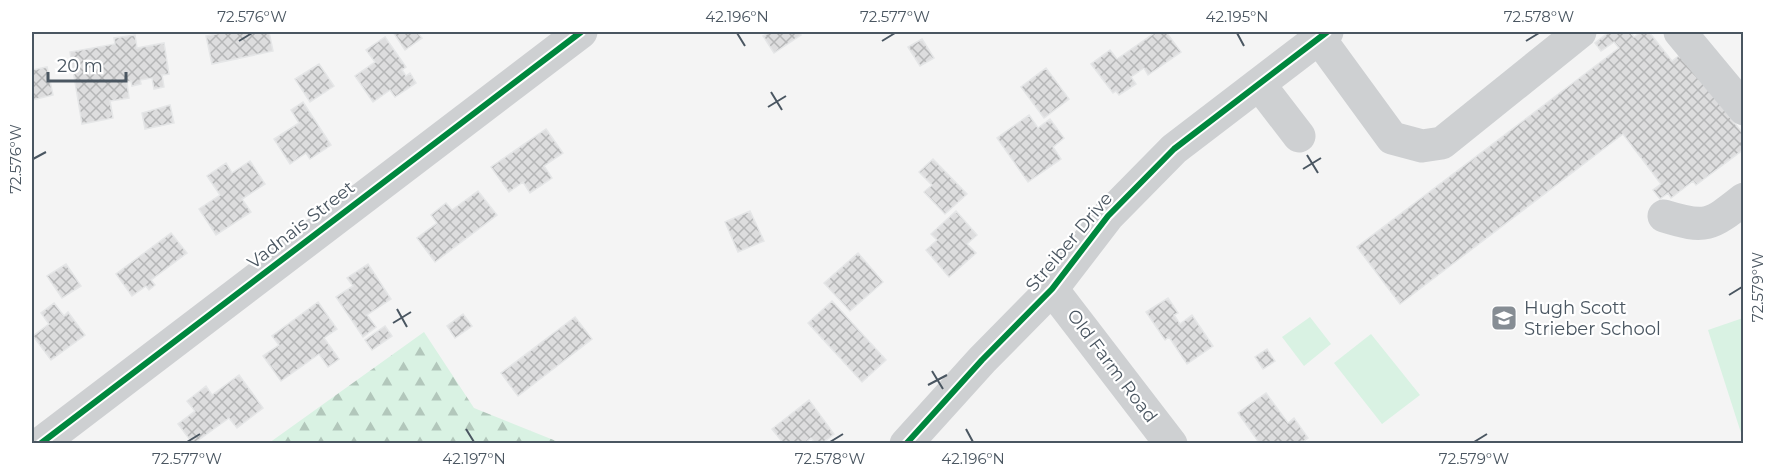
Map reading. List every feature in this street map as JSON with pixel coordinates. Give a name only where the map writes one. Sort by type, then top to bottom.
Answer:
[{"type":"street","name":"Vadnais Street","points":[[40,444],[581,32]]},
{"type":"street","points":[[1322,35],[1392,138],[1422,146],[1442,143],[1580,32]]},
{"type":"street","points":[[1680,32],[1743,110]]},
{"type":"street","name":"Streiber Drive","points":[[906,444],[982,360],[1052,289],[1108,216],[1174,149],[1322,35]]},
{"type":"street","points":[[1259,84],[1299,136]]},
{"type":"street","points":[[1664,216],[1694,225],[1710,223],[1743,199]]},
{"type":"street","name":"Old Farm Road","points":[[1052,289],[1171,444]]},
{"type":"green space","points":[[1310,317],[1331,344],[1304,366],[1282,337]]},
{"type":"green space","points":[[1743,318],[1744,435],[1742,436],[1708,330]]},
{"type":"green space","points":[[424,332],[474,408],[561,443],[269,443]]},
{"type":"green space","points":[[1371,334],[1420,395],[1382,424],[1334,363]]},
{"type":"building","points":[[226,32],[269,32],[273,51],[212,64],[206,36]]},
{"type":"building","points":[[393,32],[417,32],[422,38],[405,50]]},
{"type":"building","points":[[770,32],[799,32],[801,35],[774,53],[763,36]]},
{"type":"building","points":[[1156,32],[1166,32],[1181,52],[1148,75],[1144,68],[1131,77],[1136,84],[1119,95],[1116,91],[1113,93],[1091,64],[1110,50],[1117,59]]},
{"type":"building","points":[[1609,32],[1630,32],[1634,37],[1641,32],[1649,32],[1672,61],[1681,54],[1744,135],[1744,149],[1696,185],[1693,181],[1671,198],[1668,193],[1660,199],[1653,190],[1661,184],[1623,134],[1400,304],[1357,247],[1619,48],[1614,42],[1601,51],[1595,43]]},
{"type":"building","points":[[135,35],[137,48],[164,43],[169,74],[162,75],[164,87],[154,89],[152,78],[140,80],[141,84],[132,86],[131,81],[127,82],[129,98],[110,101],[113,118],[82,124],[70,52],[115,44],[114,38]]},
{"type":"building","points":[[385,37],[406,67],[402,70],[406,76],[410,73],[416,83],[395,97],[390,90],[373,102],[355,76],[375,62],[366,50]]},
{"type":"building","points":[[922,39],[934,58],[920,66],[908,47]]},
{"type":"building","points":[[319,64],[334,86],[310,102],[295,79]]},
{"type":"building","points":[[47,67],[53,95],[32,100],[32,70]]},
{"type":"building","points":[[1046,68],[1069,99],[1044,118],[1021,87]]},
{"type":"building","points":[[303,102],[331,145],[310,159],[306,153],[290,164],[274,139],[299,123],[291,110]]},
{"type":"building","points":[[170,105],[174,123],[145,129],[142,113]]},
{"type":"building","points":[[1029,115],[1038,128],[1050,119],[1064,138],[1053,147],[1061,159],[1028,182],[997,138]]},
{"type":"building","points":[[546,129],[563,153],[544,166],[552,178],[530,193],[523,182],[509,192],[491,167]]},
{"type":"building","points":[[933,159],[967,194],[945,214],[924,192],[932,185],[919,172]]},
{"type":"building","points":[[250,161],[265,184],[242,199],[251,212],[216,235],[199,209],[220,195],[207,176],[226,163],[232,173]]},
{"type":"building","points":[[478,191],[497,215],[435,262],[417,238],[437,223],[431,215],[446,203],[452,210]]},
{"type":"building","points":[[750,211],[764,241],[738,252],[725,222]]},
{"type":"building","points":[[956,211],[977,235],[967,244],[976,253],[949,277],[926,250],[937,240],[931,234]]},
{"type":"building","points":[[171,233],[187,253],[151,280],[155,285],[149,290],[146,286],[132,296],[116,274]]},
{"type":"building","points":[[858,253],[883,282],[850,311],[824,283]]},
{"type":"building","points":[[66,264],[81,286],[62,298],[47,276]]},
{"type":"building","points":[[368,264],[391,299],[367,315],[376,327],[363,337],[336,297],[353,286],[347,278]]},
{"type":"building","points":[[1168,298],[1178,313],[1174,315],[1180,324],[1192,315],[1213,346],[1187,364],[1169,337],[1165,340],[1146,312]]},
{"type":"building","points":[[832,301],[886,360],[862,382],[808,323]]},
{"type":"building","points":[[318,302],[337,329],[324,338],[339,359],[328,367],[319,354],[281,381],[263,356],[279,345],[272,336]]},
{"type":"building","points":[[54,303],[64,316],[68,312],[85,335],[51,360],[33,336],[49,324],[41,313]]},
{"type":"building","points":[[463,314],[472,326],[455,338],[447,326]]},
{"type":"building","points":[[575,317],[592,339],[518,396],[501,373]]},
{"type":"building","points":[[385,326],[392,336],[372,350],[365,340]]},
{"type":"building","points":[[1267,349],[1275,361],[1263,369],[1255,357]]},
{"type":"building","points":[[239,375],[263,408],[237,428],[229,418],[193,444],[178,424],[195,411],[187,401],[206,386],[212,395]]},
{"type":"building","points":[[1266,393],[1288,423],[1294,418],[1308,438],[1304,441],[1305,444],[1260,444],[1238,413]]},
{"type":"building","points":[[809,400],[834,434],[821,444],[816,444],[811,438],[804,444],[784,444],[772,429]]},
{"type":"cycle path","points":[[40,444],[581,32]]},
{"type":"cycle path","points":[[906,444],[982,360],[1052,289],[1108,216],[1174,149],[1327,32]]},
{"type":"place","name":"Hugh Scott Strieber School","points":[[1504,318]]}]
